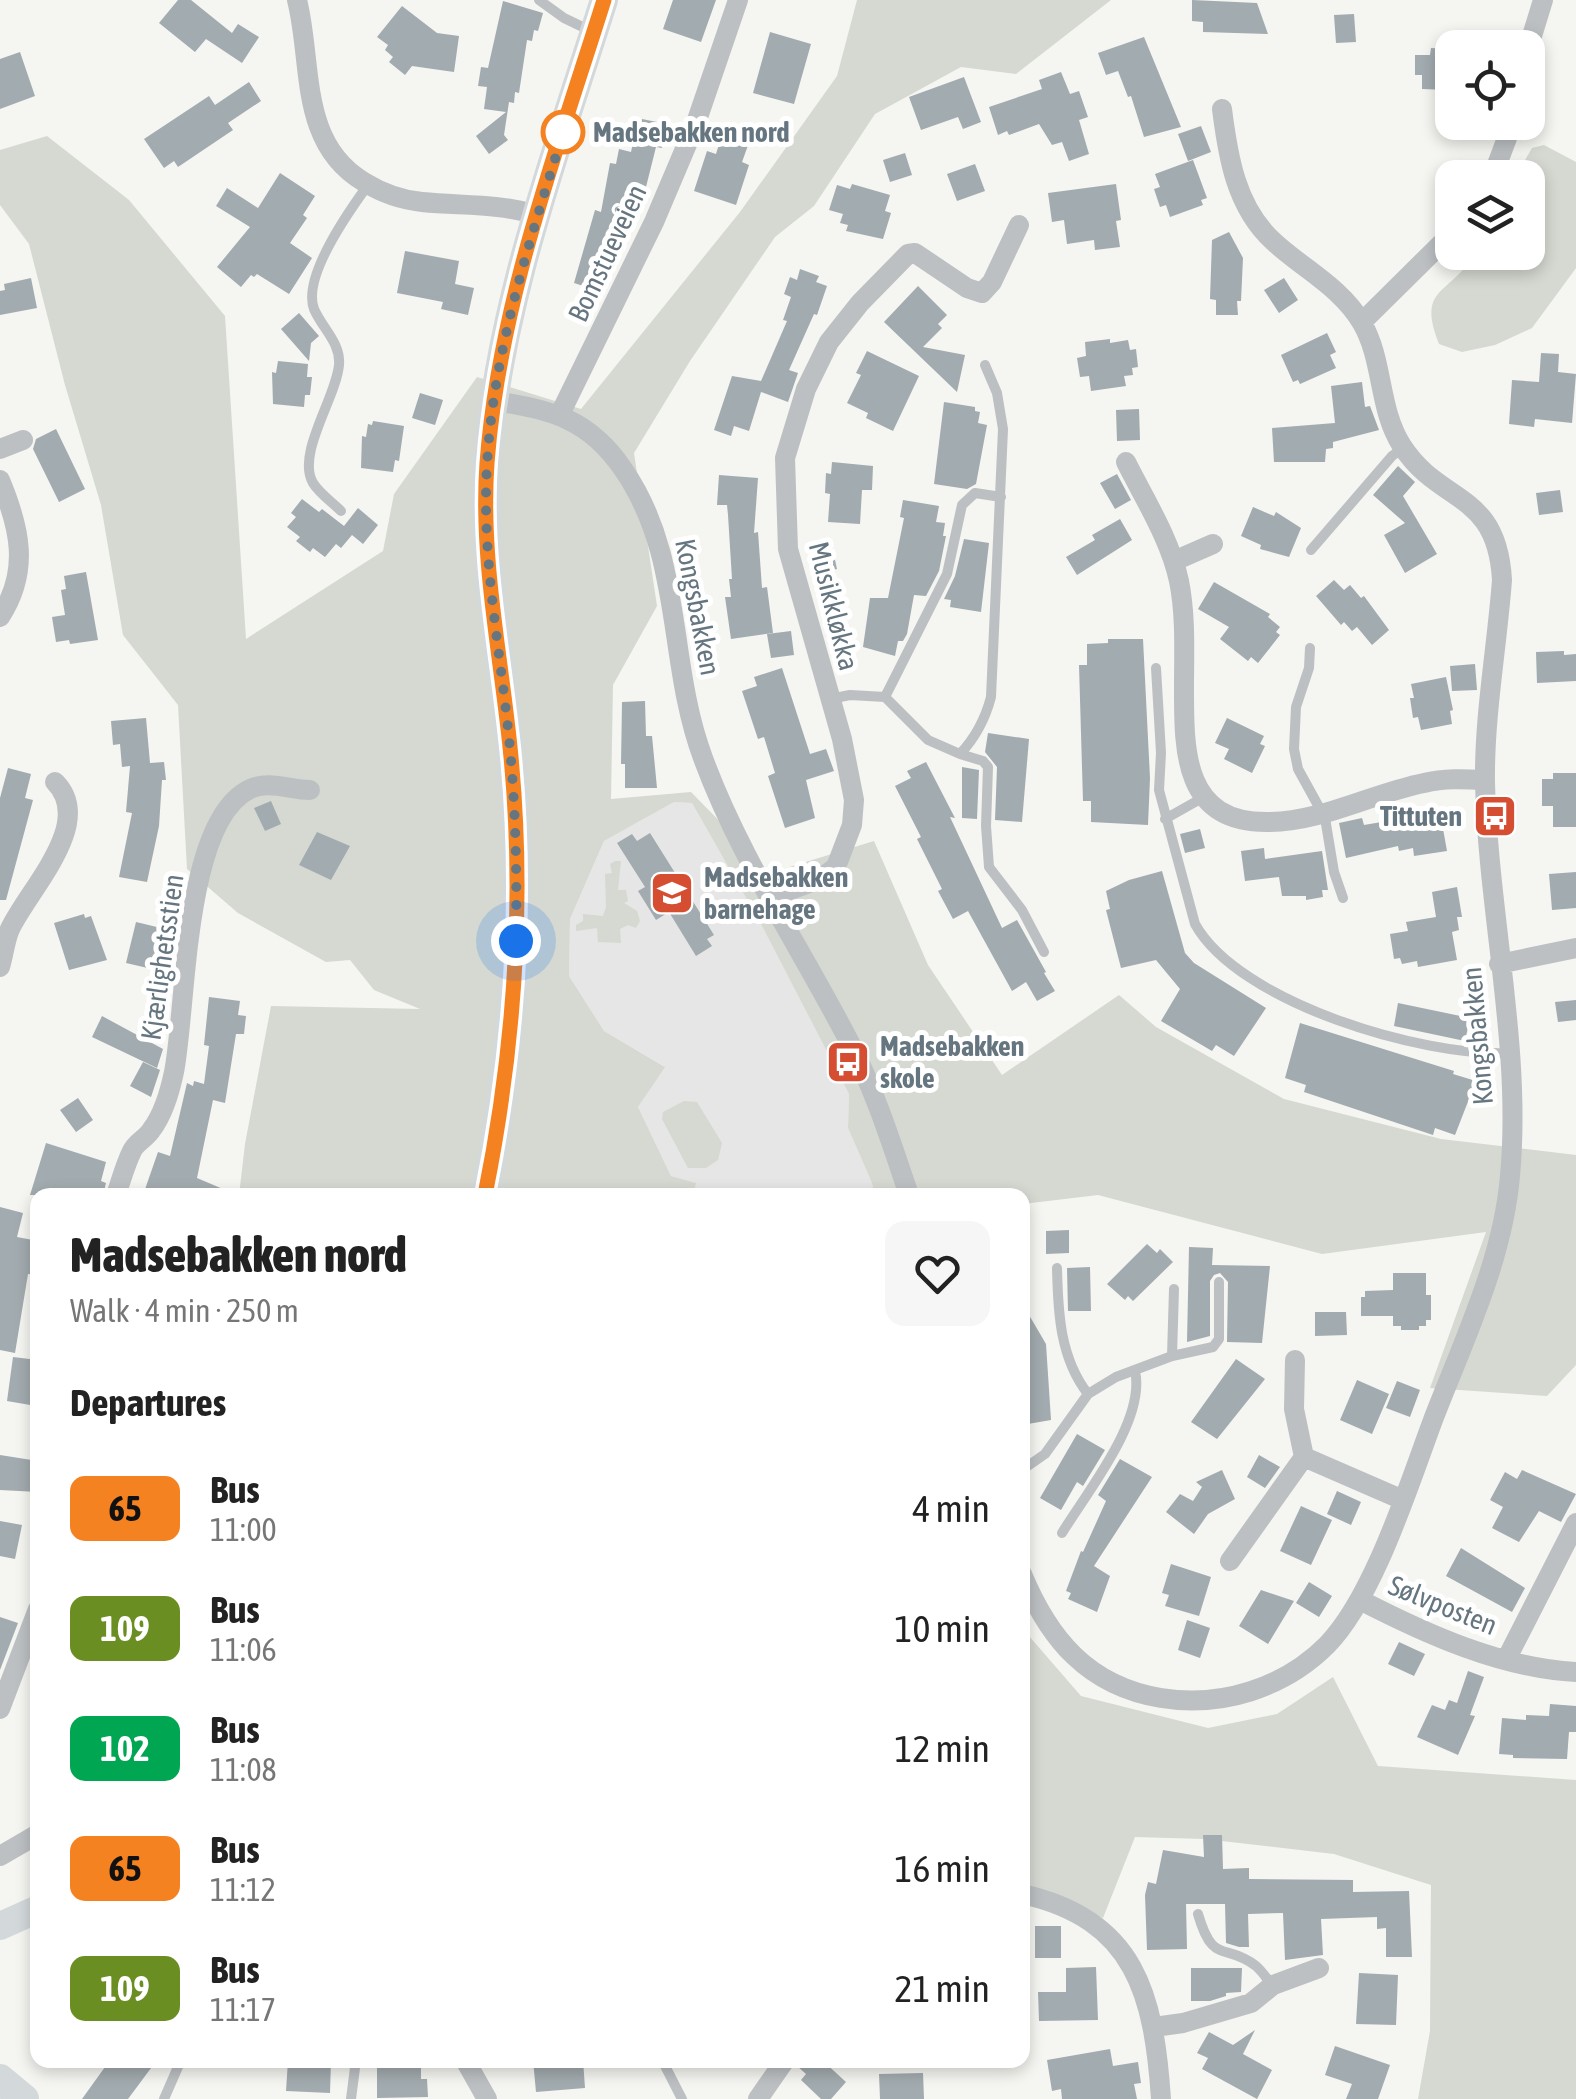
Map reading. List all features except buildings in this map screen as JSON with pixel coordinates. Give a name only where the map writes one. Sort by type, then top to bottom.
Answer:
[{"type":"main road","points":[[486,1188],[506,1075],[516,902],[511,758],[488,549],[487,465],[514,304],[604,0]]},
{"type":"main road","points":[[0,1926],[30,1913]]},
{"type":"main road","points":[[0,2079],[24,2099]]},
{"type":"street","points":[[296,0],[316,121],[333,155],[382,192],[418,202],[492,205],[537,216]]},
{"type":"street","name":"Bomstueveien","points":[[560,414],[654,222],[696,123],[738,0]]},
{"type":"street","points":[[1533,30],[1542,0]]},
{"type":"street","name":"Kongsbakken","points":[[1030,1592],[1042,1620],[1062,1645],[1110,1682],[1140,1695],[1180,1701],[1220,1700],[1252,1692],[1282,1678],[1328,1644],[1360,1600],[1403,1500],[1500,1238],[1508,1195],[1512,1156],[1509,1053],[1485,780],[1501,556],[1495,536],[1473,505],[1416,464],[1403,448],[1386,410],[1362,322],[1337,292],[1260,228],[1230,164],[1222,109]]},
{"type":"street","name":"Musikkløkka","points":[[772,897],[820,879],[836,866],[849,836],[854,800],[852,777],[788,549],[785,458],[806,389],[829,342],[908,254],[915,253],[982,294],[992,282],[1019,226]]},
{"type":"street","points":[[1362,322],[1435,249]]},
{"type":"street","name":"Kongsbakken","points":[[495,401],[560,414],[586,429],[612,454],[640,496],[666,565],[688,702],[701,753],[727,820],[854,1051],[907,1188]]},
{"type":"street","points":[[0,450],[24,440]]},
{"type":"street","points":[[1126,462],[1174,561],[1182,612],[1183,738],[1191,777],[1204,797],[1231,816],[1282,821],[1423,783],[1452,778],[1485,780]]},
{"type":"street","points":[[0,480],[22,553],[19,578],[0,617]]},
{"type":"street","points":[[1174,561],[1213,544]]},
{"type":"street","points":[[0,967],[8,932],[62,838],[69,810],[64,791],[55,782]]},
{"type":"street","name":"Kjærlighetsstien","points":[[119,1188],[133,1148],[152,1131],[166,1101],[174,1071],[189,934],[206,847],[218,820],[245,791],[262,784],[310,790]]},
{"type":"street","points":[[1500,964],[1576,948]]},
{"type":"street","points":[[1230,1562],[1304,1457],[1294,1409],[1296,1360]]},
{"type":"street","points":[[1304,1457],[1403,1500]]},
{"type":"street","name":"Sølvposten","points":[[1507,1658],[1576,1523]]},
{"type":"street","name":"Sølvposten","points":[[1360,1600],[1484,1655],[1576,1672]]},
{"type":"street","points":[[0,1709],[30,1630]]},
{"type":"street","points":[[0,1856],[30,1839]]},
{"type":"street","points":[[1030,1896],[1054,1902],[1092,1922],[1136,1974],[1146,1993],[1154,2027],[1160,2099]]},
{"type":"street","points":[[1154,2027],[1183,2023],[1251,2003],[1273,1986],[1318,1968]]},
{"type":"street","points":[[470,2068],[488,2099]]},
{"type":"street","points":[[762,2097],[780,2068]]},
{"type":"lane","points":[[539,0],[594,32]]},
{"type":"lane","points":[[341,510],[316,489],[308,470],[339,366],[336,349],[314,308],[312,283],[368,185]]},
{"type":"lane","points":[[960,754],[986,716],[991,697],[1002,429],[997,392],[985,365]]},
{"type":"lane","points":[[1311,550],[1403,448]]},
{"type":"lane","points":[[885,697],[947,574],[962,505],[975,493],[1001,497]]},
{"type":"lane","points":[[1310,648],[1309,668],[1296,706],[1294,748],[1298,769],[1329,832],[1334,872],[1343,898]]},
{"type":"lane","points":[[1156,668],[1162,752],[1159,790],[1164,819],[1195,924],[1206,943],[1220,956],[1321,1015],[1424,1046],[1475,1054],[1509,1053]]},
{"type":"lane","points":[[830,699],[850,695],[885,697],[928,740],[983,761],[988,768],[986,826],[990,867],[1022,910],[1044,952]]},
{"type":"lane","points":[[1164,819],[1204,797]]},
{"type":"lane","points":[[1057,1268],[1058,1321],[1077,1379],[1088,1394]]},
{"type":"lane","points":[[1030,1464],[1045,1454],[1088,1394],[1116,1376],[1172,1356],[1214,1347],[1219,1340],[1220,1282]]},
{"type":"lane","points":[[1172,1356],[1174,1289]]},
{"type":"lane","points":[[1062,1532],[1119,1440],[1135,1402],[1135,1371]]},
{"type":"lane","points":[[1198,1914],[1214,1949],[1254,1964],[1273,1986]]},
{"type":"lane","points":[[164,2099],[178,2068]]},
{"type":"lane","points":[[351,2099],[355,2068]]},
{"type":"lane","points":[[666,2068],[682,2099]]},
{"type":"shaded area","points":[[857,0],[1111,0],[1016,74],[961,67],[875,114],[814,206],[775,237],[690,361],[634,453],[657,606],[613,685],[611,799],[691,792],[770,873],[874,841],[928,965],[1002,1075],[1119,995],[1156,1027],[1284,1099],[1441,1139],[1576,1155],[1576,1365],[1547,1396],[1430,1388],[1486,1232],[1322,1254],[1098,1195],[1030,1203],[1030,1188],[873,1188],[848,1128],[849,1094],[760,922],[692,803],[674,802],[604,841],[570,919],[569,976],[604,1031],[665,1067],[638,1107],[671,1176],[696,1183],[695,1188],[240,1188],[271,1006],[420,1009],[374,990],[350,960],[326,962],[238,913],[187,869],[178,705],[123,635],[101,505],[29,244],[0,205],[0,150],[47,136],[129,200],[225,316],[246,639],[383,551],[394,494],[477,377],[581,409],[740,212],[837,76]]},
{"type":"shaded area","points":[[1544,145],[1576,162],[1576,268],[1532,328],[1495,345],[1462,352],[1439,344],[1431,311],[1434,301],[1462,270],[1545,270],[1545,160],[1525,160],[1532,148]]},
{"type":"shaded area","points":[[674,802],[692,803],[760,921],[849,1094],[848,1128],[873,1188],[694,1188],[695,1183],[671,1176],[638,1107],[664,1066],[604,1031],[569,976],[570,919],[604,841]]},
{"type":"shaded area","points":[[621,861],[618,890],[626,890],[628,901],[624,903],[637,911],[640,921],[636,928],[628,925],[620,929],[621,943],[598,942],[597,928],[576,931],[576,925],[583,921],[583,914],[603,916],[605,874],[612,873],[610,864]]},
{"type":"shaded area","points":[[684,1101],[697,1102],[722,1143],[718,1160],[706,1168],[688,1168],[662,1119],[663,1112]]},
{"type":"shaded area","points":[[1030,1637],[1081,1696],[1208,1728],[1277,1714],[1333,1677],[1378,1766],[1576,1780],[1576,2099],[1418,2099],[1430,2031],[1431,1885],[1334,1854],[1204,1839],[1135,1837],[1103,1918],[1030,1892]]},
{"type":"bus line","name":"65","points":[[486,1188],[506,1075],[516,902],[511,758],[488,561],[490,429],[522,270],[604,0]]},
{"type":"place","name":"Madsebakken nord","points":[[563,132]]},
{"type":"place","name":"Tittuten","points":[[1495,816]]},
{"type":"place","name":"Madsebakken barnehage","points":[[672,893]]},
{"type":"place","name":"Madsebakken skole","points":[[848,1062]]},
{"type":"route","points":[[516,941],[516,831],[488,561],[487,465],[506,338],[537,216],[567,120],[563,132]]}]
